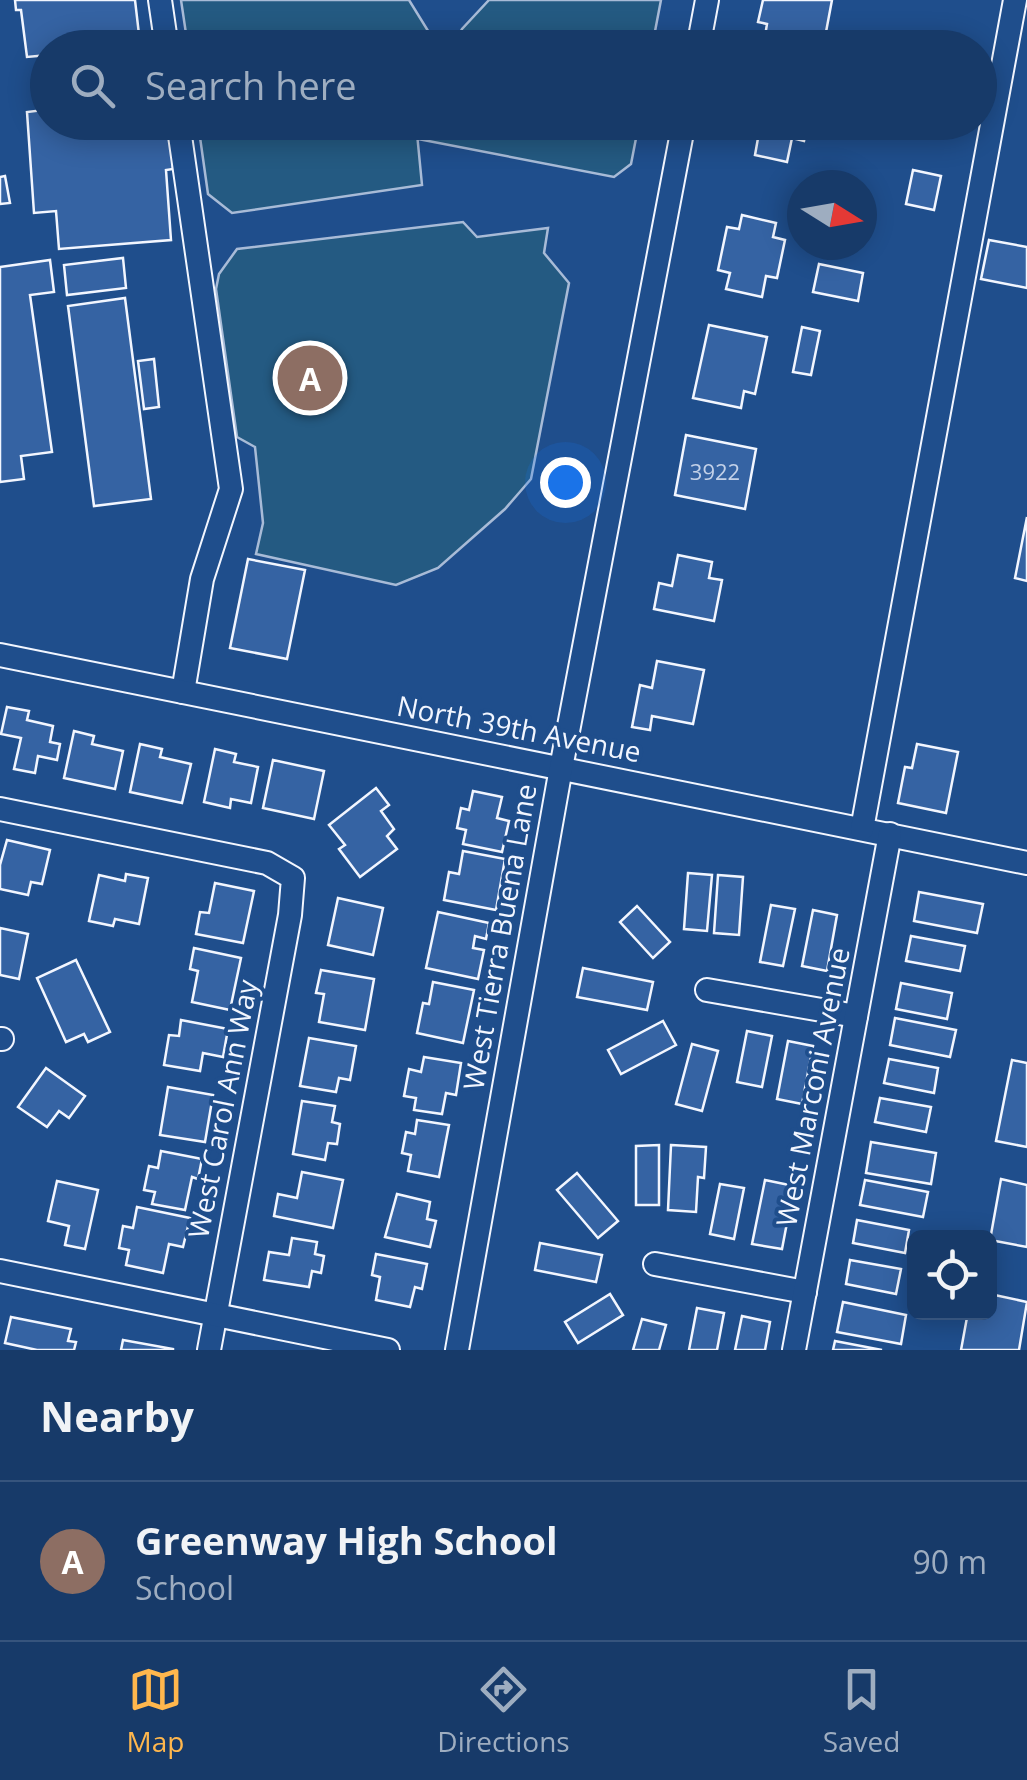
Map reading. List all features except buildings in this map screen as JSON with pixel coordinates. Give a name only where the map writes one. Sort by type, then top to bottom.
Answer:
[{"type":"street","points":[[160,0],[164,30]]},
{"type":"street","points":[[701,30],[707,0]]},
{"type":"street","points":[[997,93],[1014,0]]},
{"type":"street","points":[[181,140],[231,489],[202,579],[183,692]]},
{"type":"street","name":"West Tierra Buena Lane","points":[[457,1350],[560,768],[681,140]]},
{"type":"street","points":[[862,829],[988,140]]},
{"type":"street","name":"North 39th Avenue","points":[[0,655],[1027,863]]},
{"type":"street","name":"West Carol Ann Way","points":[[0,809],[267,863],[293,878],[290,915],[209,1350]]},
{"type":"street","name":"West Marconi Avenue","points":[[794,1350],[890,834]]},
{"type":"street","points":[[707,990],[856,1016]]},
{"type":"street","points":[[656,1264],[805,1292]]},
{"type":"street","points":[[0,1271],[388,1350]]},
{"type":"shaded area","points":[[181,0],[409,0],[428,30],[185,30]]},
{"type":"shaded area","points":[[489,0],[661,0],[655,30],[462,29]]},
{"type":"shaded area","points":[[200,140],[418,140],[422,185],[232,213],[208,194]]},
{"type":"shaded area","points":[[423,140],[636,140],[631,164],[614,177]]},
{"type":"shaded area","points":[[463,222],[477,237],[548,228],[544,253],[569,283],[531,479],[505,509],[438,568],[396,585],[256,554],[263,523],[255,447],[237,437],[216,289],[219,274],[237,249]]},
{"type":"place","name":"Greenway High School","points":[[310,378]]}]
